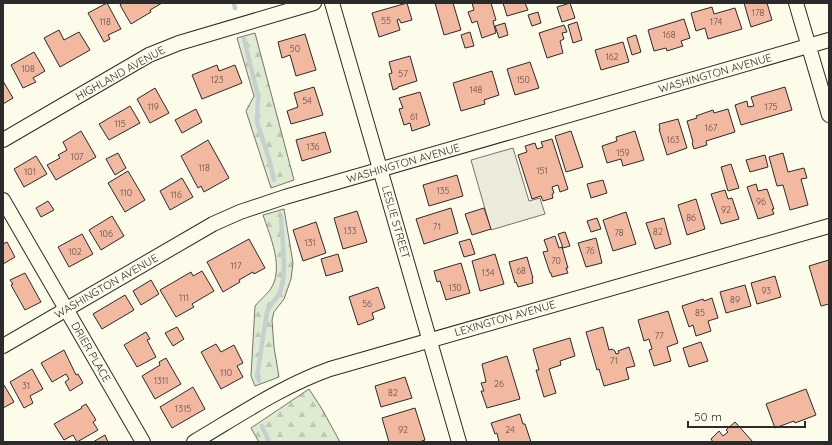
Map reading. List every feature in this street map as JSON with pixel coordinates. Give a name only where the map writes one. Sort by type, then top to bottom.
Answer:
[{"type":"street","name":"HIGHLAND AVENUE","points":[[3,140],[154,53],[179,43],[314,3]]},
{"type":"street","name":"LESLIE STREET","points":[[332,3],[459,442]]},
{"type":"street","points":[[796,3],[829,115]]},
{"type":"street","name":"WASHINGTON AVENUE","points":[[3,346],[213,224],[240,212],[285,197],[829,40]]},
{"type":"street","name":"DRIER PLACE","points":[[3,200],[144,442]]},
{"type":"street","name":"LEXINGTON AVENUE","points":[[194,442],[292,384],[330,369],[829,226]]},
{"type":"green space","points":[[255,33],[294,180],[271,188],[246,111],[254,96],[237,38]]},
{"type":"green space","points":[[284,209],[293,263],[291,279],[284,299],[274,312],[272,320],[274,347],[279,377],[255,386],[251,376],[255,306],[270,290],[274,282],[276,272],[275,252],[263,215]]},
{"type":"green space","points":[[309,389],[340,442],[259,442],[251,428]]},
{"type":"shaded area","points":[[513,148],[529,201],[540,198],[545,214],[491,230],[471,160]]},
{"type":"building","points":[[107,3],[121,29],[108,35],[110,39],[104,42],[88,13]]},
{"type":"building","points":[[123,3],[162,3],[150,10],[151,12],[131,24],[120,5]]},
{"type":"building","points":[[407,3],[412,20],[401,23],[399,19],[397,20],[400,30],[379,37],[372,13]]},
{"type":"building","points":[[435,3],[453,3],[461,30],[444,35]]},
{"type":"building","points":[[472,3],[491,3],[496,20],[493,21],[496,33],[482,38],[477,21],[472,23],[468,12],[474,10]]},
{"type":"building","points":[[503,3],[525,3],[528,10],[507,16]]},
{"type":"building","points":[[570,3],[575,18],[562,22],[557,7]]},
{"type":"building","points":[[744,3],[767,3],[772,20],[751,27]]},
{"type":"building","points":[[712,7],[714,14],[735,8],[742,29],[708,39],[705,28],[696,31],[691,13]]},
{"type":"building","points":[[538,12],[541,23],[532,26],[528,15]]},
{"type":"building","points":[[684,19],[690,38],[681,41],[683,46],[667,51],[666,48],[654,51],[648,30]]},
{"type":"building","points":[[577,22],[582,40],[573,43],[568,25]]},
{"type":"building","points":[[505,23],[508,35],[499,38],[495,26]]},
{"type":"building","points":[[564,25],[567,32],[562,33],[564,39],[560,41],[563,53],[547,58],[539,33]]},
{"type":"building","points":[[59,30],[64,40],[79,32],[90,50],[60,67],[44,38]]},
{"type":"building","points":[[470,32],[474,46],[465,48],[461,35]]},
{"type":"building","points":[[305,34],[316,70],[296,76],[290,55],[282,58],[278,42]]},
{"type":"building","points":[[636,35],[641,52],[632,55],[627,38]]},
{"type":"building","points":[[623,42],[629,62],[601,70],[595,50]]},
{"type":"building","points":[[34,52],[45,71],[33,78],[36,82],[23,88],[11,65]]},
{"type":"building","points":[[410,56],[417,81],[393,90],[389,74],[392,73],[389,62]]},
{"type":"building","points":[[530,62],[539,88],[515,95],[507,69]]},
{"type":"building","points":[[217,65],[219,71],[235,65],[242,83],[202,99],[192,75]]},
{"type":"building","points":[[492,71],[499,95],[484,100],[485,104],[461,111],[453,83]]},
{"type":"building","points":[[3,81],[13,98],[3,104]]},
{"type":"building","points":[[314,87],[323,115],[291,124],[287,111],[298,107],[294,93]]},
{"type":"building","points":[[785,87],[792,110],[741,125],[735,105],[747,101],[748,107],[754,106],[751,97]]},
{"type":"building","points":[[155,88],[169,113],[150,123],[137,99]]},
{"type":"building","points":[[420,92],[430,125],[412,131],[410,123],[404,125],[399,109],[403,108],[399,98]]},
{"type":"building","points":[[130,106],[140,123],[109,140],[99,124]]},
{"type":"building","points":[[196,109],[202,122],[182,133],[175,120]]},
{"type":"building","points":[[728,109],[735,132],[706,141],[707,145],[694,149],[687,121],[713,110],[714,113]]},
{"type":"building","points":[[678,119],[687,148],[667,155],[659,129],[659,124]]},
{"type":"building","points":[[81,131],[96,157],[56,180],[47,165],[60,158],[58,155],[67,150],[63,142]]},
{"type":"building","points":[[571,131],[583,167],[566,172],[555,136]]},
{"type":"building","points":[[635,131],[644,160],[623,166],[621,159],[607,163],[602,146],[617,141],[616,137]]},
{"type":"building","points":[[325,132],[331,152],[302,161],[296,140]]},
{"type":"building","points":[[552,139],[568,189],[560,192],[558,185],[552,187],[554,193],[552,194],[553,198],[543,201],[541,196],[532,199],[518,155],[527,152],[525,146],[535,143],[537,149],[543,147],[541,142]]},
{"type":"building","points":[[208,140],[229,178],[204,192],[201,186],[198,188],[181,156]]},
{"type":"building","points":[[118,153],[126,168],[115,175],[106,159]]},
{"type":"building","points":[[783,153],[788,172],[804,168],[807,178],[801,179],[808,205],[790,210],[783,185],[777,186],[769,157]]},
{"type":"building","points":[[765,155],[768,167],[750,172],[746,160]]},
{"type":"building","points":[[36,156],[47,174],[24,187],[14,169]]},
{"type":"building","points":[[731,164],[739,188],[728,191],[721,167]]},
{"type":"building","points":[[128,171],[145,200],[125,212],[108,183]]},
{"type":"building","points":[[457,175],[463,196],[429,206],[423,185]]},
{"type":"building","points":[[182,178],[193,197],[170,210],[160,191]]},
{"type":"building","points":[[603,180],[607,193],[591,198],[587,184]]},
{"type":"building","points":[[756,184],[758,191],[767,189],[774,209],[772,209],[774,214],[758,219],[747,187]]},
{"type":"building","points":[[725,190],[728,199],[732,198],[739,219],[721,224],[711,194]]},
{"type":"building","points":[[696,199],[705,229],[687,235],[678,205]]},
{"type":"building","points":[[48,201],[54,210],[41,217],[36,208]]},
{"type":"building","points":[[451,208],[458,233],[424,244],[416,219]]},
{"type":"building","points":[[484,208],[491,229],[472,235],[465,214]]},
{"type":"building","points":[[357,211],[367,242],[343,249],[334,218]]},
{"type":"building","points":[[626,212],[636,244],[613,251],[603,220]]},
{"type":"building","points":[[112,216],[124,236],[101,250],[89,230]]},
{"type":"building","points":[[597,218],[601,229],[591,232],[587,221]]},
{"type":"building","points":[[664,218],[671,244],[655,249],[646,223]]},
{"type":"building","points":[[316,222],[326,253],[303,261],[293,230]]},
{"type":"building","points":[[565,232],[570,246],[563,248],[558,234]]},
{"type":"building","points":[[82,234],[93,254],[69,267],[58,247]]},
{"type":"building","points":[[555,236],[559,248],[562,247],[568,273],[552,277],[543,252],[548,251],[544,240]]},
{"type":"building","points":[[596,238],[602,263],[586,267],[578,243]]},
{"type":"building","points":[[249,239],[265,268],[254,274],[253,272],[239,280],[240,282],[223,292],[207,262]]},
{"type":"building","points":[[470,239],[475,254],[464,257],[459,242]]},
{"type":"building","points":[[7,242],[15,257],[3,264],[3,244]]},
{"type":"building","points":[[338,254],[343,271],[326,276],[321,259]]},
{"type":"building","points":[[495,254],[504,284],[480,291],[472,261]]},
{"type":"building","points":[[527,257],[533,283],[518,287],[516,282],[515,283],[509,262]]},
{"type":"building","points":[[829,260],[829,304],[821,306],[809,266]]},
{"type":"building","points":[[461,263],[470,293],[446,300],[440,281],[437,282],[434,271]]},
{"type":"building","points":[[202,271],[214,291],[192,304],[194,307],[176,317],[160,290],[191,272],[193,276]]},
{"type":"building","points":[[25,273],[41,302],[25,310],[11,285],[13,284],[10,280]]},
{"type":"building","points":[[775,276],[781,297],[757,304],[751,283]]},
{"type":"building","points":[[151,280],[159,294],[141,305],[133,291]]},
{"type":"building","points":[[745,285],[751,306],[726,313],[720,292]]},
{"type":"building","points":[[378,287],[385,308],[372,313],[374,319],[358,325],[349,297]]},
{"type":"building","points":[[125,295],[134,310],[102,329],[93,314]]},
{"type":"building","points":[[712,298],[718,318],[708,321],[711,331],[696,336],[693,325],[689,327],[682,306],[703,299],[704,301]]},
{"type":"building","points":[[668,311],[678,343],[667,347],[671,361],[654,366],[649,350],[652,349],[649,339],[644,341],[638,320]]},
{"type":"building","points":[[177,327],[184,339],[173,346],[165,333]]},
{"type":"building","points":[[603,327],[609,350],[612,349],[616,354],[619,353],[618,351],[629,347],[635,366],[626,368],[629,379],[604,386],[599,369],[597,370],[586,332]]},
{"type":"building","points":[[146,332],[150,339],[147,340],[156,357],[137,367],[124,345]]},
{"type":"building","points":[[570,338],[575,356],[560,361],[561,365],[549,369],[556,393],[544,397],[536,370],[539,370],[533,349]]},
{"type":"building","points":[[701,342],[708,361],[689,367],[683,348]]},
{"type":"building","points":[[216,344],[221,352],[234,345],[243,363],[237,366],[243,377],[221,389],[201,352]]},
{"type":"building","points":[[64,350],[76,375],[78,374],[83,383],[70,391],[65,382],[69,379],[66,374],[52,382],[41,363]]},
{"type":"building","points":[[507,356],[520,399],[487,408],[481,391],[484,391],[481,383],[486,382],[482,364]]},
{"type":"building","points":[[166,358],[181,384],[155,399],[142,376],[160,365],[159,362]]},
{"type":"building","points":[[32,369],[43,389],[30,396],[33,403],[24,408],[10,382]]},
{"type":"building","points":[[405,377],[412,398],[381,407],[375,386]]},
{"type":"building","points":[[3,385],[14,402],[3,408]]},
{"type":"building","points":[[193,387],[205,409],[172,428],[160,407]]},
{"type":"building","points":[[806,389],[816,415],[795,423],[794,421],[775,428],[766,404]]},
{"type":"building","points":[[86,404],[96,420],[93,422],[98,430],[77,442],[73,435],[64,440],[54,424],[82,408],[81,407]]},
{"type":"building","points":[[415,408],[425,440],[419,442],[389,442],[382,418]]},
{"type":"building","points":[[520,414],[531,442],[499,442],[497,433],[495,434],[491,423]]},
{"type":"building","points":[[735,422],[753,442],[713,442],[711,439],[719,431],[723,436],[728,432],[726,430]]},
{"type":"building","points":[[105,435],[108,442],[93,442]]},
{"type":"waterway","points":[[234,3],[235,8]]},
{"type":"waterway","points":[[244,39],[258,96],[257,122],[274,180]]},
{"type":"waterway","points":[[259,381],[257,376],[267,312],[282,287],[284,257],[281,219]]},
{"type":"waterway","points":[[262,426],[269,442]]}]
